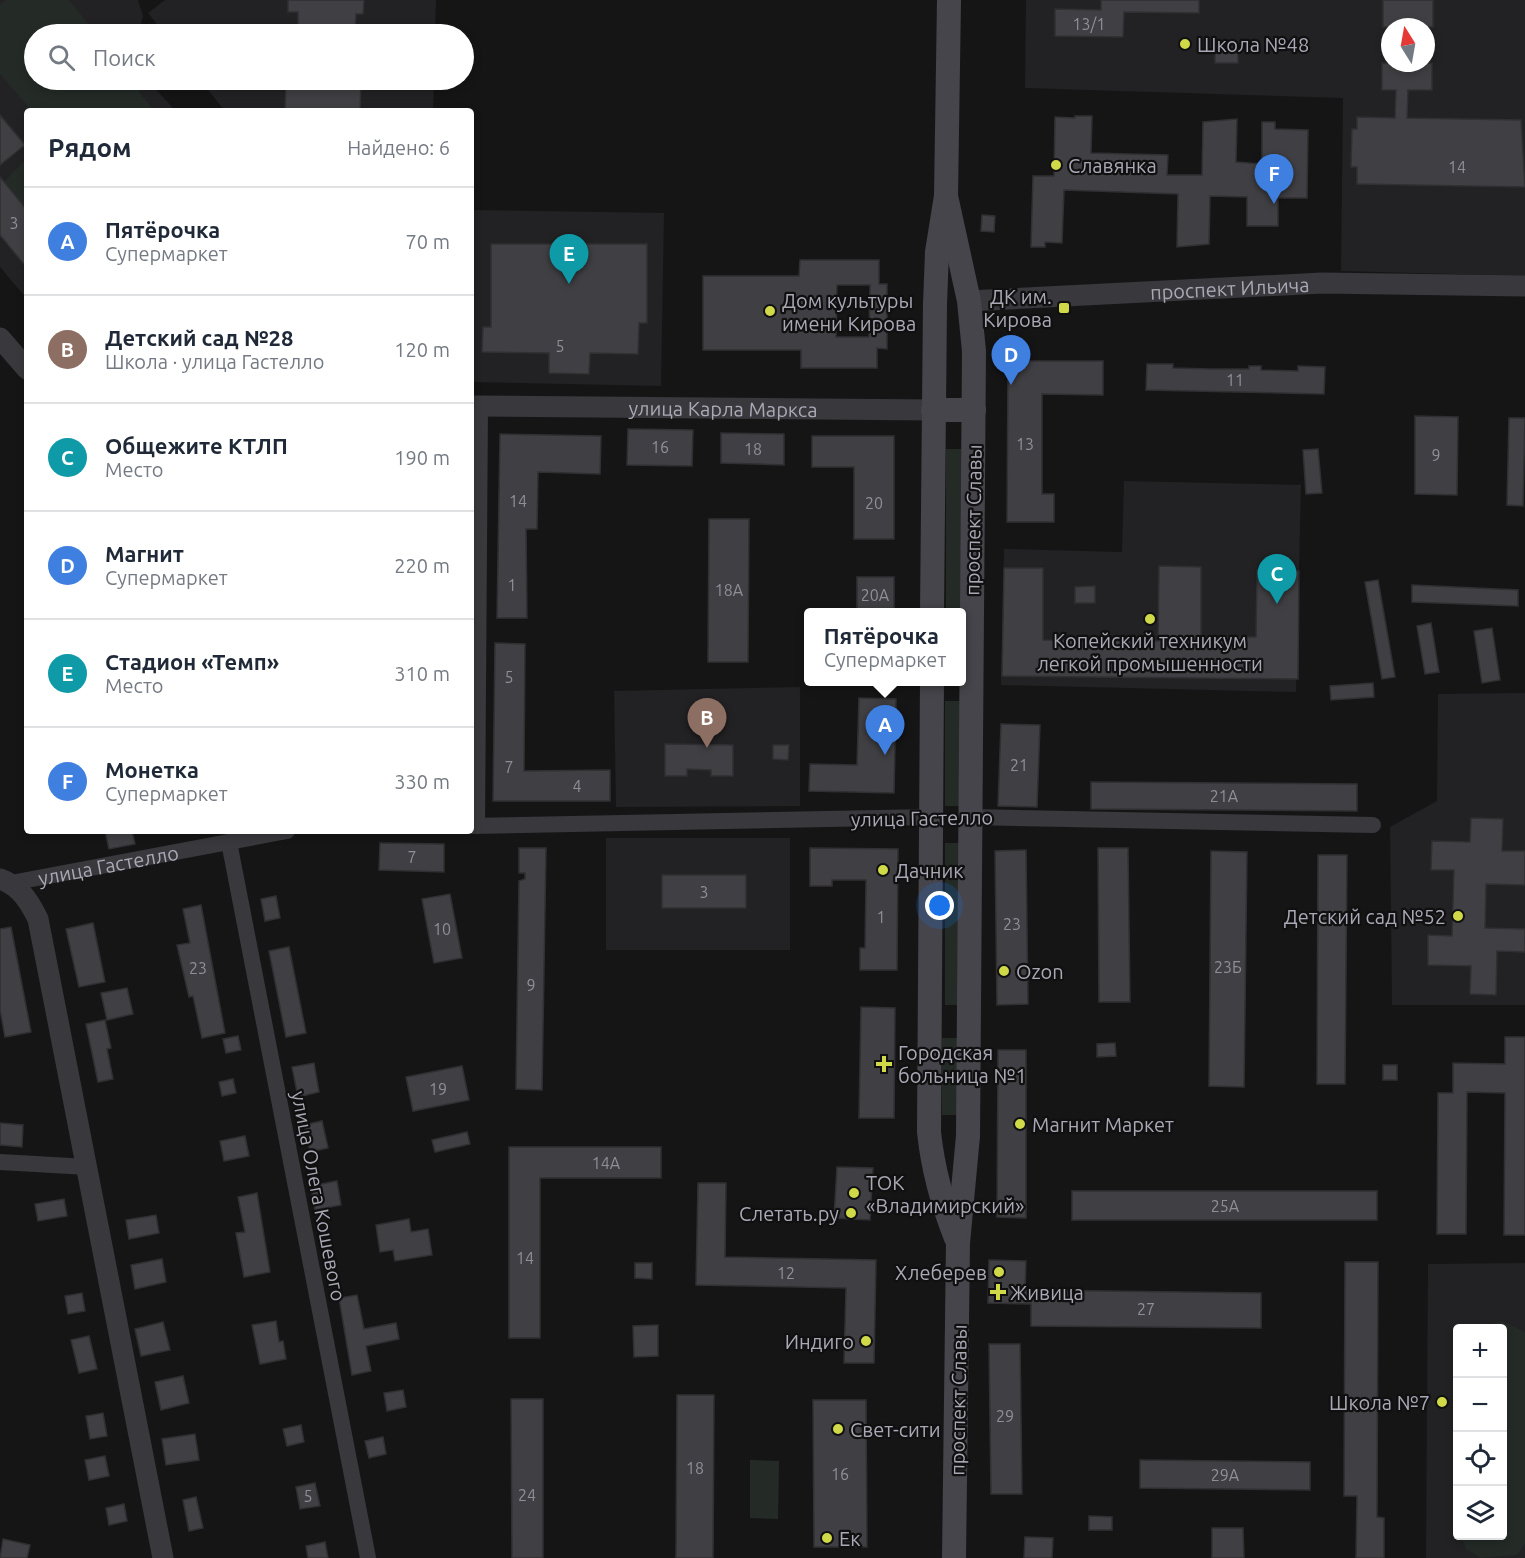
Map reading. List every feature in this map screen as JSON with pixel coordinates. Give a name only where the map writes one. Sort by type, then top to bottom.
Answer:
[{"type":"main road","name":"проспект Славы","points":[[932,608],[934,304],[937,252],[946,196],[949,0]]},
{"type":"main road","name":"проспект Славы","points":[[946,196],[969,302],[974,351],[968,1136],[958,1243],[954,1558]]},
{"type":"main road","name":"проспект Ильича","points":[[934,304],[969,302]]},
{"type":"main road","name":"улица Карла Маркса","points":[[933,410],[974,410]]},
{"type":"main road","name":"проспект Славы","points":[[932,686],[929,1132],[933,1167],[942,1204],[958,1243]]},
{"type":"main road","points":[[958,686],[971,687]]},
{"type":"main road","name":"улица Гастелло","points":[[931,817],[970,817]]},
{"type":"street","name":"проспект Ильича","points":[[969,302],[1322,283],[1525,286]]},
{"type":"street","points":[[0,338],[24,366]]},
{"type":"street","name":"улица Карла Маркса","points":[[476,406],[933,410]]},
{"type":"street","points":[[474,826],[476,406]]},
{"type":"street","name":"улица Гастелло","points":[[474,826],[931,817]]},
{"type":"street","name":"улица Гастелло","points":[[970,817],[1373,825]]},
{"type":"street","name":"улица Гастелло","points":[[5,881],[271,834]]},
{"type":"street","name":"улица Олега Кошевого","points":[[229,842],[368,1558]]},
{"type":"street","points":[[5,881],[27,899],[38,919],[163,1558]]},
{"type":"street","points":[[0,1162],[88,1167]]},
{"type":"shaded area","points":[[0,0],[138,0],[143,16],[141,24],[24,24],[24,90],[156,90],[173,108],[24,108],[24,295],[0,267]]},
{"type":"shaded area","points":[[6,0],[69,0],[88,24],[24,24],[24,90],[138,90],[152,108],[29,108],[0,74],[0,5]]},
{"type":"shaded area","points":[[165,0],[436,0],[435,24],[157,24],[148,13]]},
{"type":"shaded area","points":[[1026,0],[1525,0],[1525,276],[1341,271],[1343,98],[1025,88]]},
{"type":"shaded area","points":[[208,90],[434,90],[433,108],[223,108]]},
{"type":"shaded area","points":[[24,161],[24,208],[3,183]]},
{"type":"shaded area","points":[[474,210],[664,213],[661,386],[474,382]]},
{"type":"shaded area","points":[[946,449],[966,449],[962,608],[946,608]]},
{"type":"shaded area","name":"Копейский техникум легкой промышенности","points":[[1124,481],[1301,485],[1296,692],[1001,685],[1004,549],[1122,552]]},
{"type":"shaded area","points":[[800,687],[800,806],[616,807],[614,691]]},
{"type":"shaded area","name":"Детский сад №52","points":[[1525,693],[1525,1005],[1392,1005],[1390,827],[1437,801],[1438,694]]},
{"type":"shaded area","points":[[945,701],[963,701],[963,806],[945,806]]},
{"type":"shaded area","points":[[606,838],[790,838],[790,950],[606,950]]},
{"type":"shaded area","points":[[945,843],[963,843],[962,1005],[945,1005]]},
{"type":"shaded area","points":[[942,1038],[960,1038],[960,1115],[942,1115]]},
{"type":"shaded area","name":"Школа №7","points":[[1525,1263],[1525,1558],[1426,1558],[1428,1264]]},
{"type":"shaded area","points":[[1502,1321],[1525,1332],[1525,1543],[1517,1555],[1481,1558],[1466,1549],[1463,1540],[1507,1540],[1507,1324],[1491,1324]]},
{"type":"shaded area","points":[[750,1460],[779,1461],[778,1519],[750,1518]]},
{"type":"building","points":[[288,0],[364,0],[363,14],[356,14],[356,24],[298,24],[298,12],[288,12]]},
{"type":"building","points":[[1101,0],[1199,0],[1199,13],[1124,12],[1123,37],[1055,36],[1055,9],[1101,10]]},
{"type":"building","points":[[1383,0],[1433,0],[1433,18],[1383,18]]},
{"type":"building","points":[[1215,47],[1238,47],[1238,63],[1215,63]]},
{"type":"building","points":[[1382,72],[1432,72],[1432,90],[1408,90],[1407,118],[1521,120],[1525,187],[1357,184],[1357,167],[1351,167],[1352,129],[1357,129],[1357,117],[1395,118],[1396,90],[1382,90]]},
{"type":"building","points":[[286,90],[361,90],[360,108],[285,108]]},
{"type":"building","points":[[0,115],[24,146],[0,165]]},
{"type":"building","points":[[1075,116],[1092,116],[1091,153],[1168,155],[1167,175],[1202,175],[1203,122],[1237,119],[1236,162],[1262,164],[1262,122],[1275,122],[1275,129],[1308,130],[1307,198],[1278,198],[1278,226],[1247,226],[1247,197],[1210,196],[1209,244],[1177,247],[1178,194],[1064,190],[1062,243],[1045,242],[1045,247],[1031,247],[1033,176],[1054,176],[1055,117],[1075,118]]},
{"type":"building","points":[[0,177],[24,206],[24,264],[0,235]]},
{"type":"building","points":[[982,215],[995,216],[994,232],[981,231]]},
{"type":"building","points":[[491,244],[647,244],[647,323],[639,323],[638,354],[590,353],[589,374],[549,373],[549,353],[482,352],[483,327],[491,327]]},
{"type":"building","name":"Дом культуры имени Кирова","points":[[800,260],[879,260],[879,284],[887,284],[887,349],[877,348],[877,368],[801,368],[801,350],[703,350],[703,276],[799,276]],"holes":[[[837,285],[870,285],[869,337],[836,337]]]},
{"type":"building","points":[[1008,361],[1103,361],[1103,395],[1042,394],[1042,494],[1054,494],[1054,522],[1007,522]]},
{"type":"building","points":[[1147,364],[1173,364],[1173,368],[1211,369],[1249,369],[1249,366],[1261,366],[1261,370],[1298,371],[1298,366],[1325,367],[1324,394],[1146,390]]},
{"type":"building","points":[[1415,416],[1458,417],[1457,495],[1415,494]]},
{"type":"building","points":[[1509,418],[1525,418],[1523,506],[1507,505]]},
{"type":"building","points":[[628,429],[693,430],[692,466],[627,465]]},
{"type":"building","points":[[721,433],[784,434],[784,465],[721,463]]},
{"type":"building","points":[[500,434],[601,436],[600,474],[538,472],[537,529],[526,529],[527,618],[497,618]]},
{"type":"building","points":[[812,436],[894,436],[894,539],[854,539],[854,467],[812,467]]},
{"type":"building","points":[[1318,449],[1322,493],[1306,494],[1303,450]]},
{"type":"building","points":[[709,519],[749,519],[748,662],[708,662]]},
{"type":"building","points":[[1159,566],[1201,567],[1201,637],[1256,637],[1257,570],[1299,571],[1298,679],[1002,676],[1004,568],[1043,568],[1043,640],[1158,641]]},
{"type":"building","points":[[857,577],[894,577],[894,608],[857,608]]},
{"type":"building","points":[[1378,580],[1395,677],[1382,679],[1365,582]]},
{"type":"building","points":[[1412,585],[1518,590],[1518,606],[1412,602]]},
{"type":"building","points":[[1095,586],[1095,603],[1075,603],[1075,587]]},
{"type":"building","points":[[1431,623],[1439,672],[1425,674],[1417,626]]},
{"type":"building","points":[[1492,628],[1500,680],[1482,683],[1474,631]]},
{"type":"building","points":[[495,643],[525,644],[524,771],[610,770],[610,801],[493,801]]},
{"type":"building","points":[[1373,683],[1374,697],[1331,700],[1330,686]]},
{"type":"building","points":[[859,698],[896,699],[894,793],[809,791],[810,764],[857,765]]},
{"type":"building","points":[[1001,724],[1040,725],[1037,807],[998,806]]},
{"type":"building","points":[[665,744],[733,745],[733,776],[711,776],[711,770],[687,769],[687,776],[665,776]]},
{"type":"building","points":[[773,745],[789,745],[788,760],[773,759]]},
{"type":"building","points":[[1091,782],[1357,784],[1357,811],[1091,809]]},
{"type":"building","points":[[1471,818],[1503,819],[1502,851],[1525,851],[1525,885],[1486,884],[1485,928],[1525,929],[1525,952],[1497,951],[1496,995],[1470,994],[1471,966],[1428,965],[1428,935],[1452,936],[1454,870],[1431,870],[1432,841],[1470,842]]},
{"type":"building","points":[[106,834],[133,834],[135,844],[109,849]]},
{"type":"building","points":[[380,843],[444,844],[444,872],[379,870]]},
{"type":"building","points":[[519,848],[546,848],[542,1090],[516,1089],[519,881],[525,879],[525,873],[519,873]]},
{"type":"building","points":[[810,848],[898,849],[897,970],[860,970],[860,948],[865,948],[866,880],[832,880],[832,886],[810,886]]},
{"type":"building","points":[[1098,848],[1128,848],[1130,1002],[1099,1002]]},
{"type":"building","points":[[1026,850],[1028,1004],[997,1005],[995,851]]},
{"type":"building","points":[[1211,851],[1247,852],[1244,1087],[1209,1086]]},
{"type":"building","points":[[1318,855],[1347,855],[1345,1084],[1317,1084]]},
{"type":"building","points":[[662,875],[746,875],[746,908],[662,908]]},
{"type":"building","points":[[450,894],[462,958],[434,963],[422,899]]},
{"type":"building","points":[[276,896],[280,918],[265,921],[261,899]]},
{"type":"building","points":[[201,905],[225,1033],[202,1038],[193,996],[189,997],[177,945],[190,943],[183,909]]},
{"type":"building","points":[[93,923],[105,982],[79,987],[66,929]]},
{"type":"building","points":[[11,927],[31,1032],[5,1037],[0,1010],[0,929]]},
{"type":"building","points":[[289,947],[306,1033],[286,1037],[269,951]]},
{"type":"building","points":[[127,988],[133,1014],[107,1020],[101,993]]},
{"type":"building","points":[[861,1007],[895,1008],[894,1118],[859,1118]]},
{"type":"building","points":[[105,1020],[111,1048],[107,1049],[113,1079],[98,1082],[86,1024]]},
{"type":"building","points":[[238,1036],[241,1050],[226,1053],[223,1039]]},
{"type":"building","points":[[1505,1037],[1525,1037],[1525,1235],[1504,1235],[1505,1093],[1467,1092],[1466,1234],[1437,1234],[1438,1093],[1453,1093],[1453,1063],[1505,1064]]},
{"type":"building","points":[[1115,1043],[1116,1056],[1097,1057],[1097,1044]]},
{"type":"building","points":[[998,1050],[1026,1050],[1026,1218],[997,1217]]},
{"type":"building","points":[[314,1063],[319,1092],[298,1097],[292,1067]]},
{"type":"building","points":[[1383,1065],[1397,1065],[1397,1080],[1383,1080]]},
{"type":"building","points":[[462,1066],[469,1100],[413,1111],[406,1077]]},
{"type":"building","points":[[233,1079],[236,1093],[222,1096],[219,1082]]},
{"type":"building","points":[[322,1121],[328,1148],[310,1152],[304,1125]]},
{"type":"building","points":[[0,1123],[23,1125],[22,1147],[0,1145]]},
{"type":"building","points":[[467,1132],[470,1144],[435,1152],[432,1140]]},
{"type":"building","points":[[245,1136],[249,1156],[224,1161],[220,1141]]},
{"type":"building","points":[[509,1147],[661,1147],[661,1178],[540,1178],[540,1338],[509,1338]]},
{"type":"building","name":"ТОК «Владимирский»","points":[[837,1167],[873,1168],[870,1220],[834,1218]]},
{"type":"building","points":[[337,1181],[341,1205],[315,1210],[311,1186]]},
{"type":"building","points":[[698,1183],[726,1183],[725,1257],[876,1260],[874,1363],[844,1363],[846,1288],[696,1285]]},
{"type":"building","points":[[1072,1191],[1377,1191],[1377,1220],[1072,1220]]},
{"type":"building","points":[[257,1193],[270,1272],[244,1277],[236,1233],[245,1232],[238,1197]]},
{"type":"building","points":[[64,1199],[67,1216],[38,1221],[35,1204]]},
{"type":"building","points":[[156,1215],[159,1233],[129,1239],[126,1220]]},
{"type":"building","points":[[409,1219],[411,1232],[428,1229],[432,1255],[395,1261],[393,1250],[380,1252],[376,1225]]},
{"type":"building","points":[[162,1259],[166,1282],[135,1289],[131,1265]]},
{"type":"building","points":[[989,1260],[1026,1261],[1025,1290],[1261,1293],[1261,1328],[1031,1326],[1031,1304],[988,1303]]},
{"type":"building","points":[[1345,1262],[1378,1262],[1377,1517],[1384,1518],[1384,1558],[1356,1558],[1357,1496],[1344,1496]]},
{"type":"building","points":[[635,1263],[652,1263],[652,1279],[635,1278]]},
{"type":"building","points":[[82,1293],[85,1311],[68,1314],[65,1296]]},
{"type":"building","points":[[357,1295],[364,1329],[396,1323],[399,1339],[366,1346],[371,1371],[352,1375],[339,1298]]},
{"type":"building","points":[[276,1321],[279,1342],[283,1341],[286,1359],[260,1364],[252,1325]]},
{"type":"building","points":[[163,1322],[170,1350],[141,1356],[135,1329]]},
{"type":"building","points":[[658,1325],[658,1356],[634,1357],[633,1326]]},
{"type":"building","points":[[89,1336],[97,1369],[79,1373],[71,1340]]},
{"type":"building","points":[[989,1344],[1020,1344],[1022,1494],[991,1494]]},
{"type":"building","points":[[183,1376],[189,1403],[161,1410],[155,1382]]},
{"type":"building","points":[[403,1390],[406,1407],[387,1411],[384,1393]]},
{"type":"building","points":[[677,1395],[714,1395],[713,1558],[676,1558]]},
{"type":"building","points":[[511,1399],[543,1399],[543,1558],[512,1558]]},
{"type":"building","points":[[813,1400],[866,1400],[867,1547],[814,1547]]},
{"type":"building","points":[[103,1413],[107,1436],[90,1439],[86,1416]]},
{"type":"building","points":[[301,1425],[304,1442],[287,1446],[283,1429]]},
{"type":"building","points":[[195,1434],[199,1460],[166,1465],[162,1439]]},
{"type":"building","points":[[383,1437],[386,1454],[369,1458],[365,1441]]},
{"type":"building","points":[[105,1456],[109,1476],[89,1480],[85,1460]]},
{"type":"building","points":[[1140,1460],[1310,1462],[1310,1490],[1140,1488]]},
{"type":"building","points":[[315,1483],[320,1506],[300,1509],[296,1487]]},
{"type":"building","points":[[196,1497],[203,1528],[189,1531],[183,1500]]},
{"type":"building","points":[[124,1504],[127,1521],[109,1525],[106,1508]]},
{"type":"building","points":[[1089,1516],[1112,1517],[1112,1530],[1089,1530]]},
{"type":"building","points":[[1212,1528],[1243,1528],[1244,1558],[1212,1558]]},
{"type":"building","points":[[1025,1537],[1053,1538],[1052,1558],[1024,1558]]},
{"type":"building","points":[[3,1539],[30,1545],[27,1558],[0,1558]]},
{"type":"building","points":[[325,1542],[328,1558],[308,1558],[306,1546]]},
{"type":"place","name":"Школа №48","points":[[1185,44]]},
{"type":"place","name":"Славянка","points":[[1056,165]]},
{"type":"place","name":"Монетка","points":[[1274,204]]},
{"type":"place","name":"Стадион «Темп»","points":[[569,284]]},
{"type":"place","name":"ДК им. Кирова","points":[[1064,308]]},
{"type":"place","name":"Дом культуры имени Кирова","points":[[770,311]]},
{"type":"place","name":"Магнит","points":[[1011,385]]},
{"type":"place","name":"Общежите КТЛП","points":[[1277,604]]},
{"type":"place","name":"Копейский техникум легкой промышенности","points":[[1150,619]]},
{"type":"place","name":"Детский сад №28","points":[[707,748]]},
{"type":"place","name":"Пятёрочка","points":[[885,755]]},
{"type":"place","name":"Дачник","points":[[883,870]]},
{"type":"place","name":"Детский сад №52","points":[[1458,916]]},
{"type":"place","name":"Ozon","points":[[1004,971]]},
{"type":"place","name":"Городская больница №1","points":[[884,1064]]},
{"type":"place","name":"Магнит Маркет","points":[[1020,1124]]},
{"type":"place","name":"ТОК «Владимирский»","points":[[854,1193]]},
{"type":"place","name":"Слетать.ру","points":[[851,1213]]},
{"type":"place","name":"Хлеберев","points":[[999,1272]]},
{"type":"place","name":"Живица","points":[[998,1292]]},
{"type":"place","name":"Индиго","points":[[866,1341]]},
{"type":"place","name":"Школа №7","points":[[1442,1402]]},
{"type":"place","name":"Свет-сити","points":[[838,1429]]},
{"type":"place","name":"Ек","points":[[827,1538]]}]
